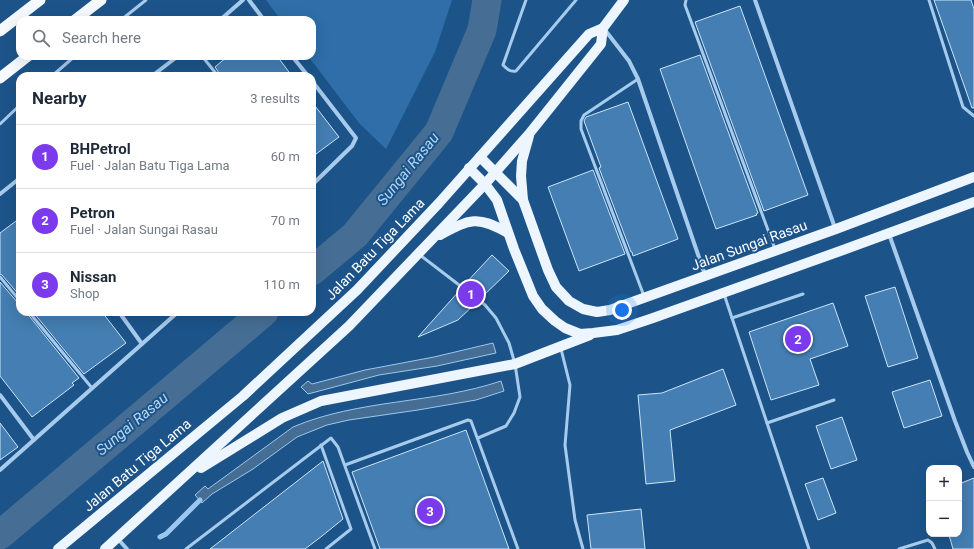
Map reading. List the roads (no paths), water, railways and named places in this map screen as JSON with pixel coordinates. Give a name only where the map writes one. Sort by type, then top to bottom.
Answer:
[{"type":"highway","points":[[19,16],[40,0]]},
{"type":"highway","points":[[80,16],[101,0]]},
{"type":"highway","points":[[0,31],[16,19]]},
{"type":"highway","points":[[0,78],[23,60]]},
{"type":"main road","name":"Jalan Batu Tiga Lama","points":[[105,549],[118,539],[349,326],[485,184],[529,134],[601,44],[604,28],[624,0]]},
{"type":"main road","name":"Jalan Batu Tiga Lama","points":[[58,549],[243,396],[351,296],[439,203],[589,34],[604,28]]},
{"type":"main road","points":[[523,200],[521,176],[522,161],[529,134]]},
{"type":"main road","points":[[480,157],[523,200]]},
{"type":"main road","points":[[469,168],[485,184],[497,200],[508,233],[533,296],[542,309],[556,321],[565,328],[580,334],[617,330],[974,202]]},
{"type":"main road","name":"Jalan Sungai Rasau","points":[[523,200],[548,270],[556,287],[568,301],[583,309],[597,312],[610,310],[775,251],[974,177]]},
{"type":"main road","points":[[432,240],[458,225],[472,221],[484,221],[508,233]]},
{"type":"main road","points":[[181,481],[282,418],[321,401],[515,364],[593,333]]},
{"type":"street","points":[[225,16],[243,0]]},
{"type":"street","points":[[249,0],[261,16]]},
{"type":"street","points":[[755,0],[836,229]]},
{"type":"street","points":[[604,28],[629,60],[638,79],[705,275]]},
{"type":"street","points":[[157,72],[173,60]]},
{"type":"street","points":[[295,60],[305,72]]},
{"type":"street","points":[[316,86],[356,138],[352,146],[316,181]]},
{"type":"street","points":[[0,194],[16,181]]},
{"type":"street","points":[[888,234],[966,452],[974,467]]},
{"type":"street","points":[[122,316],[142,344]]},
{"type":"street","points":[[0,470],[174,316]]},
{"type":"street","points":[[0,395],[34,440]]},
{"type":"street","points":[[118,539],[127,549]]},
{"type":"lane","points":[[126,16],[146,0]]},
{"type":"lane","points":[[526,0],[503,65],[512,72],[516,71],[576,0]]},
{"type":"lane","points":[[524,6],[530,0]]},
{"type":"lane","points":[[686,0],[685,5],[775,251]]},
{"type":"lane","points":[[929,0],[963,107],[974,116]]},
{"type":"lane","points":[[57,72],[70,60]]},
{"type":"lane","points":[[205,60],[215,72]]},
{"type":"lane","points":[[638,79],[584,115],[581,121],[581,129],[645,297]]},
{"type":"lane","points":[[0,124],[16,109]]},
{"type":"lane","points":[[418,254],[462,288]]},
{"type":"lane","points":[[0,277],[16,296]]},
{"type":"lane","points":[[724,292],[808,549]]},
{"type":"lane","points":[[732,318],[803,294]]},
{"type":"lane","points":[[478,438],[506,426],[514,413],[520,397],[515,364],[509,344],[502,329],[485,305],[479,300]]},
{"type":"lane","points":[[32,316],[92,388]]},
{"type":"lane","points":[[560,347],[570,385],[565,445],[575,520],[583,549]]},
{"type":"lane","points":[[767,423],[834,400]]},
{"type":"lane","points":[[345,465],[468,420],[471,421],[518,549]]},
{"type":"lane","points":[[186,549],[331,438],[338,447],[375,549]]},
{"type":"lane","points":[[321,445],[351,529],[326,549]]},
{"type":"lane","points":[[899,549],[928,540],[932,543],[935,549]]},
{"type":"waterway","name":"Sungai Rasau","points":[[316,268],[355,235],[439,132],[482,30],[487,0]]},
{"type":"waterway","name":"Sungai Rasau","points":[[0,535],[259,316]]},
{"type":"waterway","points":[[160,537],[166,534],[200,500]]},
{"type":"place","name":"BHPetrol","points":[[471,294]]},
{"type":"place","name":"Petron","points":[[798,339]]},
{"type":"place","name":"Nissan","points":[[430,511]]}]
